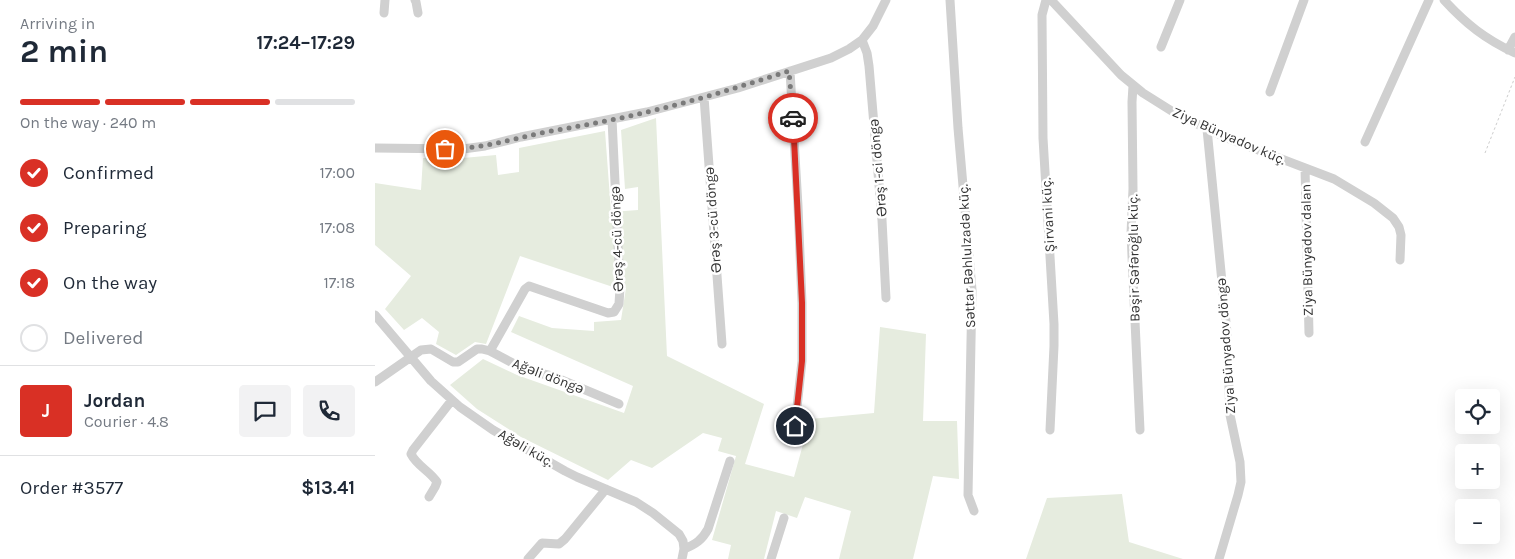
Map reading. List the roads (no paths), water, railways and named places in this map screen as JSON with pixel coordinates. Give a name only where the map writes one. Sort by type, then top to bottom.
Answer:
[{"type":"street","points":[[384,13],[385,0]]},
{"type":"street","points":[[415,0],[418,13]]},
{"type":"street","points":[[375,148],[463,149],[485,146],[647,112],[704,97],[831,58],[849,49],[861,40],[873,26],[886,0]]},
{"type":"street","name":"Səttar Bəhlulzadə küç.","points":[[950,0],[971,290],[968,495],[974,511]]},
{"type":"street","name":"Şirvani küç.","points":[[1046,0],[1042,16],[1043,138],[1054,346],[1050,430]]},
{"type":"street","name":"Ziya Bünyadov küç.","points":[[1051,0],[1133,86],[1178,115],[1227,138],[1334,180],[1352,189],[1393,218],[1401,234],[1400,260]]},
{"type":"street","points":[[1161,46],[1180,0]]},
{"type":"street","points":[[1270,92],[1304,0]]},
{"type":"street","points":[[1365,142],[1429,0]]},
{"type":"street","points":[[1444,0],[1462,20],[1481,34],[1511,51],[1515,37]]},
{"type":"street","name":"Ərəş 1-ci döngə","points":[[861,40],[867,53],[869,66],[882,220],[885,298]]},
{"type":"street","points":[[789,71],[802,303],[802,361],[795,426]]},
{"type":"street","name":"Bəşir Səfəroğlu küç.","points":[[1133,86],[1131,234],[1140,430]]},
{"type":"street","name":"Ərəş 3-cü döngə","points":[[704,97],[722,344]]},
{"type":"street","name":"Ərəş 4-cü döngə","points":[[490,351],[525,289],[529,286],[608,314],[614,312],[619,304],[620,288],[612,119]]},
{"type":"street","name":"Ziya Bünyadov döngə","points":[[1207,129],[1227,333],[1230,415],[1240,462],[1241,482],[1219,559]]},
{"type":"street","name":"Ziya Bünyadov dalan","points":[[1305,168],[1309,333]]},
{"type":"street","name":"Ağəli küç.","points":[[375,315],[431,381],[473,416],[577,478],[636,502],[679,534],[683,541],[684,549]]},
{"type":"street","points":[[375,382],[421,350],[431,349],[453,362],[458,362],[477,350],[490,351]]},
{"type":"street","name":"Ağəli döngə","points":[[490,351],[526,370],[552,376],[619,404]]},
{"type":"street","points":[[429,497],[437,482],[433,476],[414,460],[411,454],[452,400]]},
{"type":"street","points":[[682,559],[684,549],[703,538],[708,529],[730,460]]},
{"type":"street","points":[[529,559],[542,543],[559,544],[565,539],[606,489]]},
{"type":"street","points":[[771,559],[784,518]]}]
